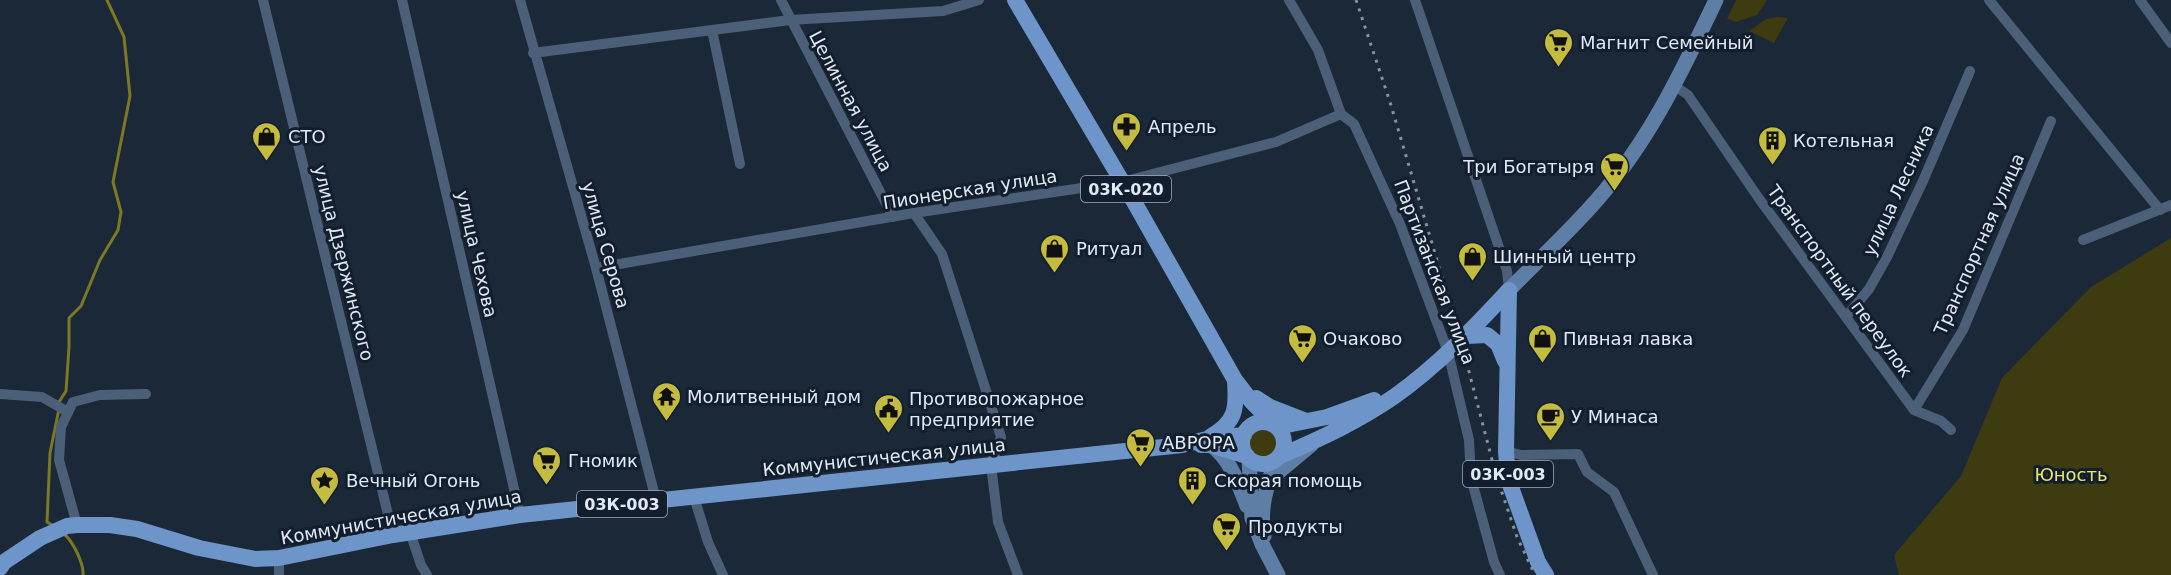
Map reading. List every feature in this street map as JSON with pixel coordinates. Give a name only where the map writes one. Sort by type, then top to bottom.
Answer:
[{"type":"main road","name":"03К-020","points":[[1015,0],[1235,380]]},
{"type":"main road","points":[[1467,336],[1509,290]]},
{"type":"main road","name":"Партизанская улица","points":[[1509,290],[1509,340],[1506,365],[1508,479],[1538,562],[1546,575]]},
{"type":"main road","name":"03К-003","points":[[1248,458],[1259,464],[1271,463],[1369,412],[1395,396],[1467,336],[1487,335],[1498,344],[1506,365]]},
{"type":"main road","name":"03К-003","points":[[1245,433],[1258,422],[1275,425],[1327,417],[1373,400],[1418,378]]},
{"type":"main road","points":[[1235,380],[1270,407],[1307,421]]},
{"type":"main road","points":[[1235,380],[1284,437],[1283,450],[1278,458]]},
{"type":"main road","points":[[1235,380],[1245,433],[1242,446],[1248,458]]},
{"type":"main road","points":[[1209,442],[1225,428],[1231,419],[1237,404],[1235,380]]},
{"type":"main road","name":"Коммунистическая улица","points":[[0,567],[40,538],[72,526],[110,525],[137,529],[199,548],[255,559],[279,567],[393,535],[520,515],[1209,442],[1245,433]]},
{"type":"main road","name":"Коммунистическая улица","points":[[1209,442],[1248,458]]},
{"type":"street","name":"улица Дзержинского","points":[[262,0],[393,535]]},
{"type":"street","name":"улица Чехова","points":[[402,0],[520,515]]},
{"type":"street","name":"улица Серова","points":[[520,0],[533,53],[596,268],[656,500]]},
{"type":"street","name":"Целинная улица","points":[[781,0],[893,217]]},
{"type":"street","points":[[533,53],[790,20],[942,11],[979,0]]},
{"type":"street","name":"Партизанская улица","points":[[1288,0],[1318,50],[1341,114],[1354,124],[1400,224],[1448,352],[1469,440],[1471,478],[1494,562],[1500,575]]},
{"type":"street","points":[[1415,0],[1507,271],[1509,290]]},
{"type":"street","points":[[1509,290],[1597,201],[1644,137],[1675,86],[1716,0]]},
{"type":"street","points":[[1989,0],[2160,210]]},
{"type":"street","points":[[2140,0],[2171,43]]},
{"type":"street","points":[[712,30],[740,164]]},
{"type":"street","name":"улица Лесника","points":[[1846,317],[1869,289],[1887,257],[1970,71]]},
{"type":"street","name":"Транспортный переулок","points":[[1675,86],[1688,95],[1760,200],[1914,410]]},
{"type":"street","name":"Пионерская улица","points":[[596,268],[914,213],[1122,182],[1276,142],[1341,114]]},
{"type":"street","name":"Транспортная улица","points":[[1914,410],[1963,330],[2051,121]]},
{"type":"street","points":[[2083,240],[2171,205]]},
{"type":"street","points":[[914,213],[942,254],[1002,438],[991,465],[998,522],[1018,575]]},
{"type":"street","points":[[0,394],[42,397],[71,407]]},
{"type":"street","points":[[72,526],[59,460],[61,427],[71,407],[100,395],[146,394]]},
{"type":"street","points":[[1914,410],[1941,421],[1951,430]]},
{"type":"street","points":[[1264,491],[1275,475],[1319,439]]},
{"type":"street","points":[[1209,442],[1224,456],[1233,472],[1272,569]]},
{"type":"street","points":[[1506,451],[1521,455],[1578,454],[1587,472],[1614,492],[1653,575]]},
{"type":"street","points":[[1248,458],[1252,518]]},
{"type":"street","points":[[1272,569],[1263,528],[1264,491],[1278,458]]},
{"type":"street","points":[[694,497],[708,542],[723,575]]},
{"type":"street","points":[[410,532],[421,565],[427,575]]},
{"type":"green space","points":[[1736,0],[1767,0],[1757,15],[1736,22],[1727,19]]},
{"type":"green space","points":[[1788,18],[1774,43],[1749,31],[1766,19]]},
{"type":"green space","name":"Юность","points":[[2171,238],[2171,575],[1899,575],[1894,555],[1961,476],[2002,378],[2091,287]]},
{"type":"green space","points":[[1263,428],[1273,433],[1278,443],[1273,453],[1263,458],[1253,453],[1248,443],[1253,433]]},
{"type":"waterway","points":[[59,402],[66,391],[69,318],[81,306],[100,260],[118,230],[121,212],[113,182],[130,96],[124,37],[107,0]]},
{"type":"waterway","points":[[52,525],[47,522],[50,453],[59,409]]},
{"type":"waterway","points":[[64,534],[77,553],[83,575]]},
{"type":"railway","points":[[1356,0],[1390,102],[1461,341],[1496,475],[1517,537],[1535,575]]},
{"type":"place","name":"Магнит Семейный","points":[[1559,68]]},
{"type":"place","name":"Апрель","points":[[1127,152]]},
{"type":"place","name":"СТО","points":[[267,162]]},
{"type":"place","name":"Котельная","points":[[1772,166]]},
{"type":"place","name":"Три Богатыря","points":[[1615,192]]},
{"type":"place","name":"Ритуал","points":[[1055,274]]},
{"type":"place","name":"Шинный центр","points":[[1472,282]]},
{"type":"place","name":"Очаково","points":[[1302,364]]},
{"type":"place","name":"Пивная лавка","points":[[1542,364]]},
{"type":"place","name":"Молитвенный дом","points":[[666,422]]},
{"type":"place","name":"Противопожарное предприятие","points":[[888,434]]},
{"type":"place","name":"У Минаса","points":[[1550,442]]},
{"type":"place","name":"АВРОРА","points":[[1141,468]]},
{"type":"place","name":"Гномик","points":[[547,486]]},
{"type":"place","name":"Вечный Огонь","points":[[325,506]]},
{"type":"place","name":"Скорая помощь","points":[[1193,506]]},
{"type":"place","name":"Продукты","points":[[1227,552]]}]
